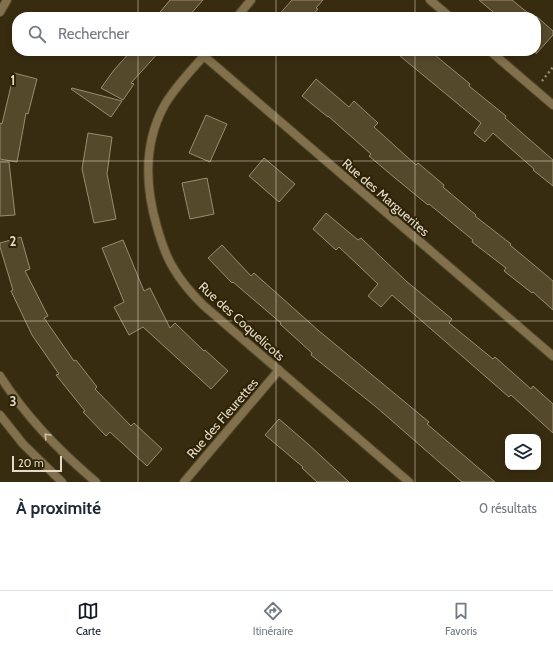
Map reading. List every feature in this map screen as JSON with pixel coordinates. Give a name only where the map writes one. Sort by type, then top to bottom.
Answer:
[{"type":"street","points":[[0,12],[7,0]]},
{"type":"street","points":[[241,12],[251,0]]},
{"type":"street","points":[[430,0],[444,12]]},
{"type":"street","name":"Rue des Coquelicots","points":[[204,56],[171,95],[156,124],[149,147],[147,168],[151,208],[166,254],[182,282],[214,316],[410,482]]},
{"type":"street","name":"Rue des Marguerites","points":[[209,56],[553,356]]},
{"type":"street","points":[[496,56],[553,105]]},
{"type":"street","name":"Rue des Fleurettes","points":[[184,482],[279,370]]},
{"type":"street","points":[[0,376],[39,428],[65,455],[96,482]]},
{"type":"street","points":[[0,415],[23,444],[62,482]]},
{"type":"path","points":[[542,80],[553,67]]},
{"type":"building","points":[[170,0],[203,0],[192,12],[160,12]]},
{"type":"building","points":[[292,0],[323,0],[316,8],[318,9],[315,12],[281,12]]},
{"type":"building","points":[[479,0],[512,0],[527,12],[493,12]]},
{"type":"building","points":[[541,20],[553,31],[553,35],[541,48]]},
{"type":"building","points":[[127,56],[155,56],[131,83],[134,84],[123,100],[101,88]]},
{"type":"building","points":[[400,56],[436,56],[470,84],[469,86],[506,116],[505,118],[553,160],[553,186],[533,170],[534,169],[493,133],[485,142],[474,133],[481,123]]},
{"type":"building","points":[[14,73],[37,79],[28,114],[26,113],[17,162],[0,159],[0,123],[2,124]]},
{"type":"building","points":[[316,79],[349,107],[354,101],[378,123],[374,127],[416,165],[418,163],[444,185],[443,187],[476,215],[475,216],[511,244],[510,245],[553,281],[553,310],[533,292],[532,293],[504,271],[506,268],[472,242],[473,240],[369,156],[371,154],[328,116],[302,96]]},
{"type":"building","points":[[72,88],[122,101],[111,117],[71,89]]},
{"type":"building","points":[[206,115],[227,124],[210,162],[189,153]]},
{"type":"building","points":[[88,133],[112,137],[107,174],[116,219],[94,223],[82,169]]},
{"type":"building","points":[[264,158],[295,184],[279,202],[249,176]]},
{"type":"building","points":[[0,162],[9,162],[15,215],[0,216]]},
{"type":"building","points":[[207,178],[214,214],[190,219],[182,183]]},
{"type":"building","points":[[326,213],[358,240],[361,238],[406,281],[452,319],[449,323],[493,359],[495,357],[531,389],[533,386],[553,404],[553,433],[511,395],[509,397],[392,295],[381,307],[368,296],[378,284],[339,247],[336,250],[313,229]]},
{"type":"building","points":[[21,237],[30,269],[25,271],[48,316],[44,318],[74,361],[76,360],[97,387],[95,389],[131,426],[134,423],[162,449],[147,466],[110,432],[106,436],[83,412],[85,411],[56,375],[59,374],[32,335],[11,291],[13,290],[0,247],[0,243]]},
{"type":"building","points":[[123,240],[144,291],[150,288],[170,328],[175,323],[204,351],[205,350],[228,371],[211,389],[143,327],[129,335],[114,307],[124,302],[102,248]]},
{"type":"building","points":[[222,245],[251,276],[254,273],[319,331],[429,422],[427,424],[495,482],[462,482],[375,406],[311,355],[312,353],[280,324],[281,323],[233,282],[232,283],[208,258]]},
{"type":"building","points":[[279,419],[349,482],[317,482],[302,468],[303,467],[265,435]]}]
